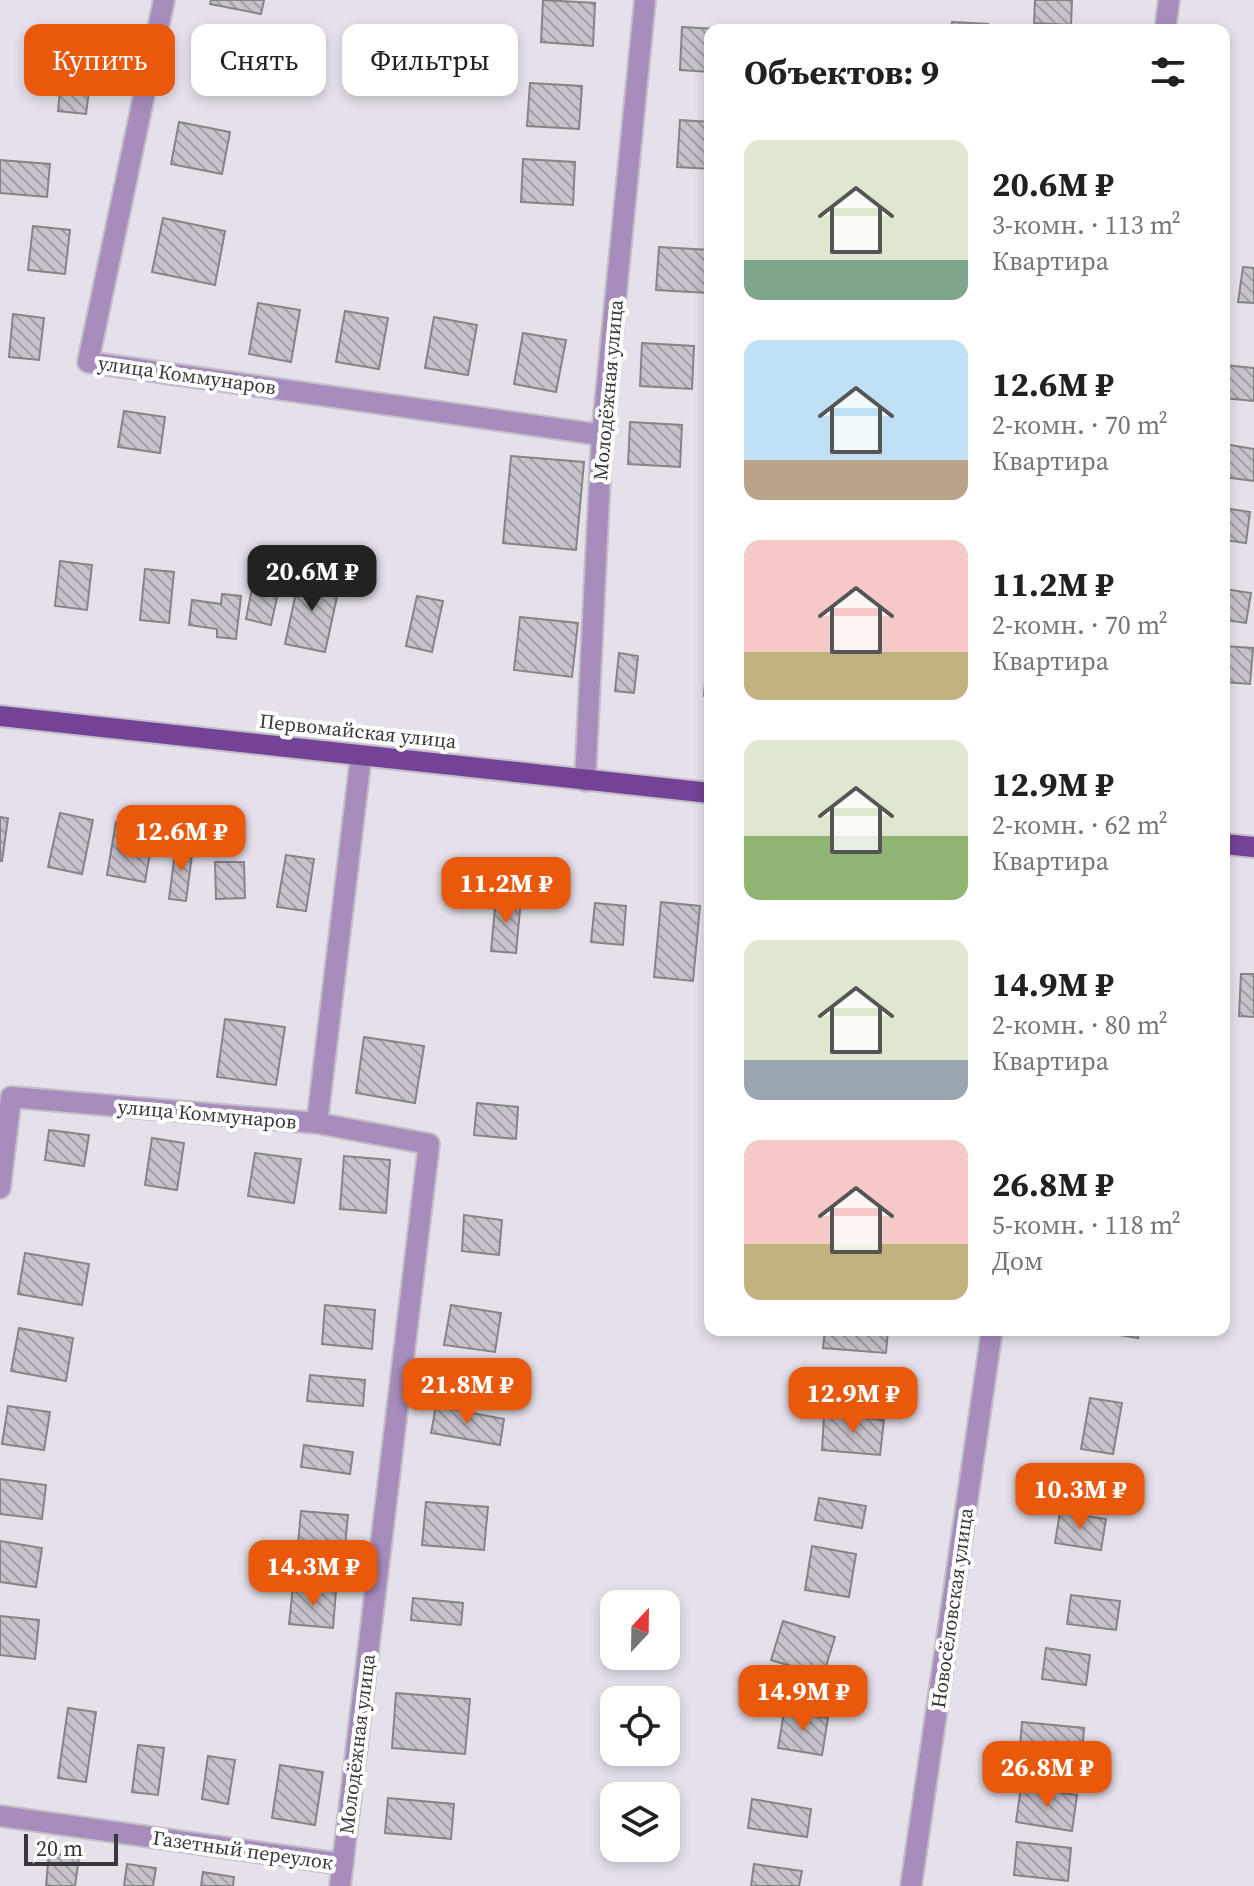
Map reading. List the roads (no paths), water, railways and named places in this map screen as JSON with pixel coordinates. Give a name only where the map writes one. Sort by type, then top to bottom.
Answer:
[{"type":"main road","name":"Первомайская улица","points":[[0,716],[704,792]]},
{"type":"main road","points":[[1230,845],[1254,847]]},
{"type":"street","name":"улица Коммунаров","points":[[164,0],[88,362],[602,435]]},
{"type":"street","name":"Молодёжная улица","points":[[585,781],[602,435],[645,0]]},
{"type":"street","points":[[1166,24],[1169,0]]},
{"type":"street","name":"улица Коммунаров","points":[[0,1188],[11,1097],[317,1123],[361,756]]},
{"type":"street","name":"Молодёжная улица","points":[[317,1123],[429,1144],[340,1886]]},
{"type":"street","name":"Новосёловская улица","points":[[911,1886],[991,1336]]},
{"type":"street","name":"Газетный переулок","points":[[0,1816],[343,1864]]}]
